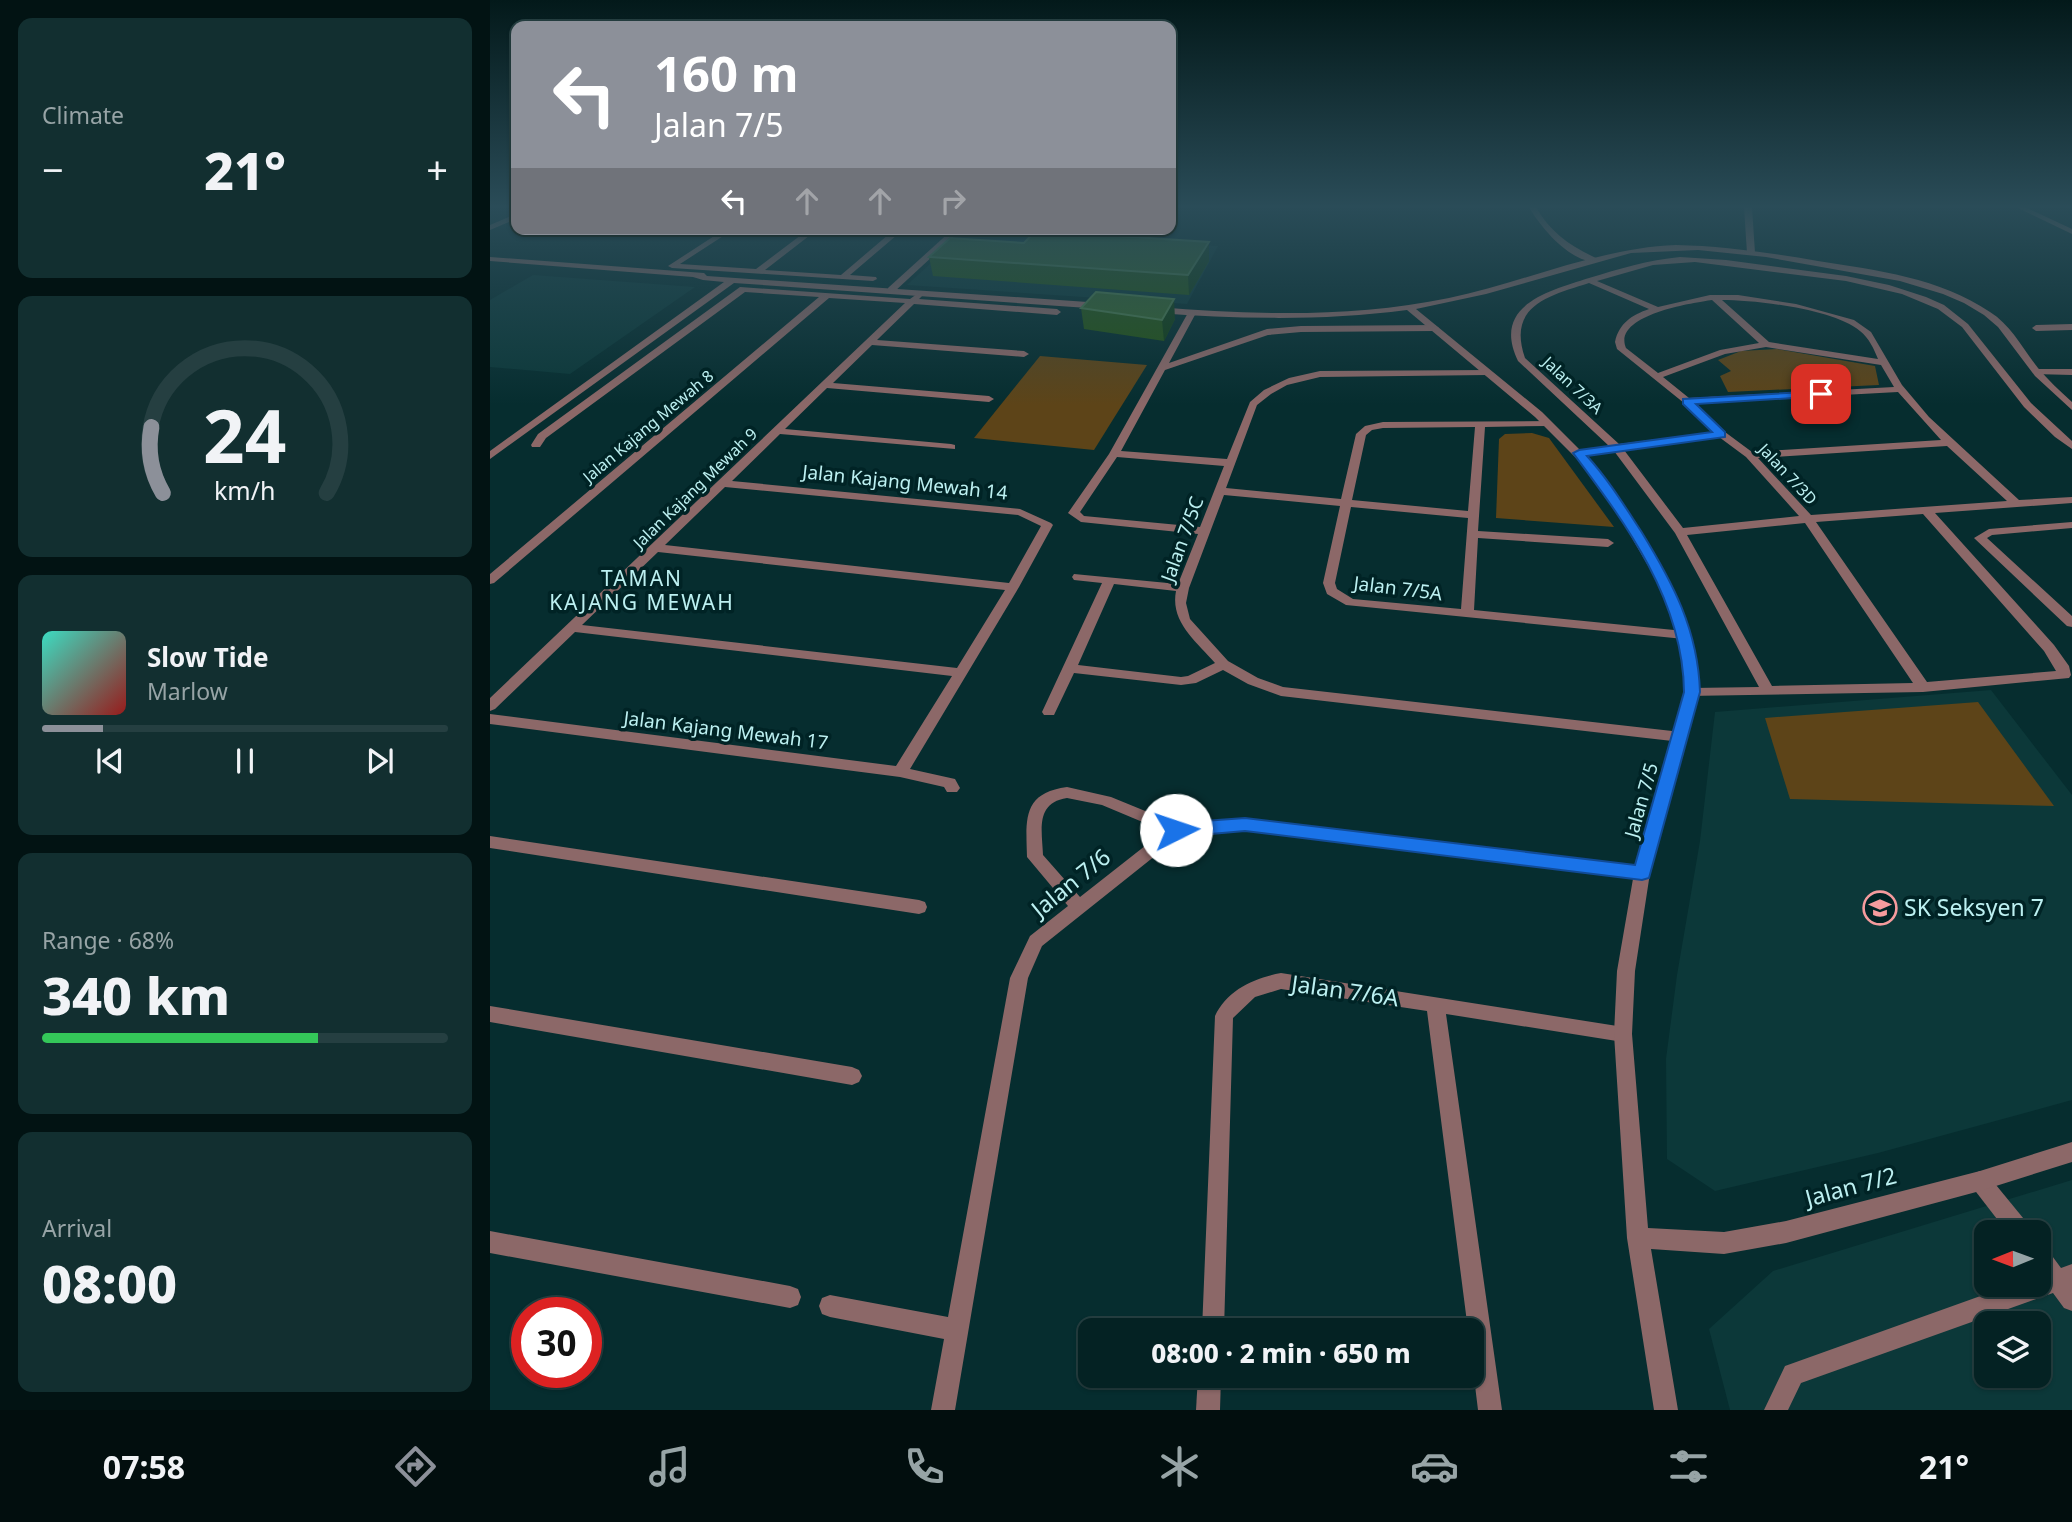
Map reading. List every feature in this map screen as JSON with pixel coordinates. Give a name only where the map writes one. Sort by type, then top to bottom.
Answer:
[{"type":"street","points":[[664,273],[1111,307]]},
{"type":"street","points":[[784,273],[873,279]]},
{"type":"street","points":[[844,277],[849,273]]},
{"type":"street","points":[[891,290],[910,273]]},
{"type":"street","points":[[1152,310],[1290,317],[1409,308],[1490,291],[1550,273]]},
{"type":"street","name":"Jalan 7/3A","points":[[1615,273],[1544,293],[1529,304],[1516,334],[1517,350],[1521,359],[1617,448],[1680,532],[1768,691]]},
{"type":"street","name":"Jalan 7/3A","points":[[1796,273],[1874,285],[1942,308],[1965,325],[2022,399],[2072,446]]},
{"type":"street","points":[[1868,273],[1899,278],[1953,296],[1990,315],[2005,328],[2037,372],[2072,407]]},
{"type":"street","points":[[699,277],[710,287],[710,295]]},
{"type":"street","points":[[490,456],[734,279],[766,283]]},
{"type":"street","points":[[1590,281],[1658,310]]},
{"type":"street","points":[[710,295],[766,283],[789,282]]},
{"type":"street","points":[[536,445],[542,436],[743,289],[1057,312]]},
{"type":"street","name":"Jalan Kajang Mewah 9","points":[[490,706],[921,293]]},
{"type":"street","name":"Jalan Kajang Mewah 8","points":[[490,580],[827,295]]},
{"type":"street","points":[[1715,298],[1766,344]]},
{"type":"street","name":"Jalan 7/3D","points":[[1923,687],[1808,519],[1750,455],[1721,434],[1687,401],[1622,349],[1619,342],[1622,330],[1627,323],[1658,310],[1715,298],[1807,309],[1846,319],[1864,330],[1901,390],[1947,443],[2015,503]]},
{"type":"street","name":"Jalan 7/5","points":[[1409,308],[1547,423],[1579,453],[1603,482],[1665,580],[1685,635],[1692,664],[1692,692],[1642,873],[1626,971],[1623,1034],[1638,1238],[1666,1410]]},
{"type":"street","points":[[1192,313],[1114,454],[1074,513],[1081,519],[1205,531]]},
{"type":"street","points":[[2036,328],[2072,327]]},
{"type":"street","points":[[1163,368],[1266,332],[1301,329],[1435,328]]},
{"type":"street","points":[[870,342],[1024,354]]},
{"type":"street","points":[[1656,377],[1723,352],[1766,344],[1883,362]]},
{"type":"street","name":"Jalan 7/5C","points":[[1487,372],[1320,374],[1267,390],[1253,404],[1183,588],[1180,603],[1184,620],[1223,664],[1253,681],[1281,691],[1681,737]]},
{"type":"street","points":[[2037,372],[2072,372]]},
{"type":"street","points":[[825,385],[989,399]]},
{"type":"street","points":[[1687,401],[1901,390]]},
{"type":"street","name":"Jalan 7/5A","points":[[1547,423],[1383,425],[1369,428],[1361,434],[1329,583],[1331,591],[1350,602],[1685,635]]},
{"type":"street","points":[[1467,614],[1480,425]]},
{"type":"street","points":[[777,431],[951,447]]},
{"type":"street","points":[[1579,453],[1721,434]]},
{"type":"street","points":[[1750,455],[1947,443]]},
{"type":"street","points":[[1114,454],[1231,463]]},
{"type":"street","name":"Jalan Kajang Mewah 14","points":[[723,483],[1020,512],[1047,525],[1013,587],[900,772]]},
{"type":"street","points":[[1220,491],[1475,515]]},
{"type":"street","points":[[1680,532],[1808,519],[2072,500]]},
{"type":"street","points":[[1692,692],[1923,687],[2064,675],[2062,666],[1926,510]]},
{"type":"street","points":[[2072,525],[1989,532],[1980,538],[2072,623]]},
{"type":"street","points":[[1472,534],[1608,543]]},
{"type":"street","points":[[656,548],[1013,587]]},
{"type":"street","points":[[1078,577],[1183,588]]},
{"type":"street","points":[[1049,712],[1110,580]]},
{"type":"street","points":[[2057,610],[2072,608]]},
{"type":"street","points":[[572,628],[961,673]]},
{"type":"street","points":[[1069,668],[1181,681],[1191,680],[1223,664]]},
{"type":"street","name":"Jalan Kajang Mewah 17","points":[[490,719],[900,772],[942,779],[950,783],[952,788]]},
{"type":"street","points":[[1079,907],[1035,857],[1036,818],[1041,803],[1057,792],[1079,792],[1176,830],[1245,825],[1642,873]]},
{"type":"street","name":"Jalan 7/6","points":[[943,1410],[1019,978],[1037,942],[1176,830]]},
{"type":"street","points":[[490,842],[919,906]]},
{"type":"street","name":"Jalan 7/6A","points":[[1213,1318],[1224,1016],[1248,991],[1282,981],[1623,1034]]},
{"type":"street","points":[[1435,1004],[1490,1410]]},
{"type":"street","points":[[490,1014],[852,1076]]},
{"type":"street","name":"Jalan 7/2","points":[[1638,1238],[1724,1243],[1786,1232],[1980,1181],[2072,1152]]},
{"type":"street","points":[[1980,1181],[2011,1220]]},
{"type":"street","points":[[490,1242],[790,1297]]},
{"type":"street","points":[[1776,1410],[1793,1374],[2064,1277],[2072,1300]]},
{"type":"street","points":[[830,1306],[957,1330]]},
{"type":"street","points":[[1208,1410],[1209,1388]]},
{"type":"shaded area","points":[[920,273],[1204,273],[1187,304],[907,285]]},
{"type":"shaded area","points":[[533,275],[695,287],[570,374],[490,367],[490,300]]},
{"type":"shaded area","points":[[1777,349],[1875,366],[1879,385],[1728,392],[1720,376],[1731,371],[1718,360],[1741,351]]},
{"type":"shaded area","points":[[1040,356],[1147,365],[1094,450],[974,438]]},
{"type":"shaded area","points":[[1532,433],[1549,438],[1614,527],[1496,518],[1499,439],[1505,434]]},
{"type":"shaded area","name":"SK Seksyen 7","points":[[1991,690],[2072,795],[2072,1100],[1878,1153],[1715,1191],[1667,1159],[1666,1059],[1700,841],[1715,712]]},
{"type":"shaded area","points":[[1978,702],[2054,806],[1790,799],[1765,718]]},
{"type":"shaded area","points":[[2072,1180],[2072,1410],[1730,1410],[1709,1329],[1773,1271]]},
{"type":"building","points":[[1156,273],[1189,273],[1188,275]]},
{"type":"building","points":[[1096,292],[1174,299],[1162,320],[1081,308]]},
{"type":"place","name":"SK Seksyen 7","points":[[1880,908]]},
{"type":"district","name":"TAMAN KAJANG MEWAH","points":[[642,591]]},
{"type":"route","points":[[1176,830],[1245,825],[1642,873],[1692,692],[1692,664],[1685,635],[1665,580],[1603,482],[1579,453],[1721,434],[1687,401],[1821,394]]}]
